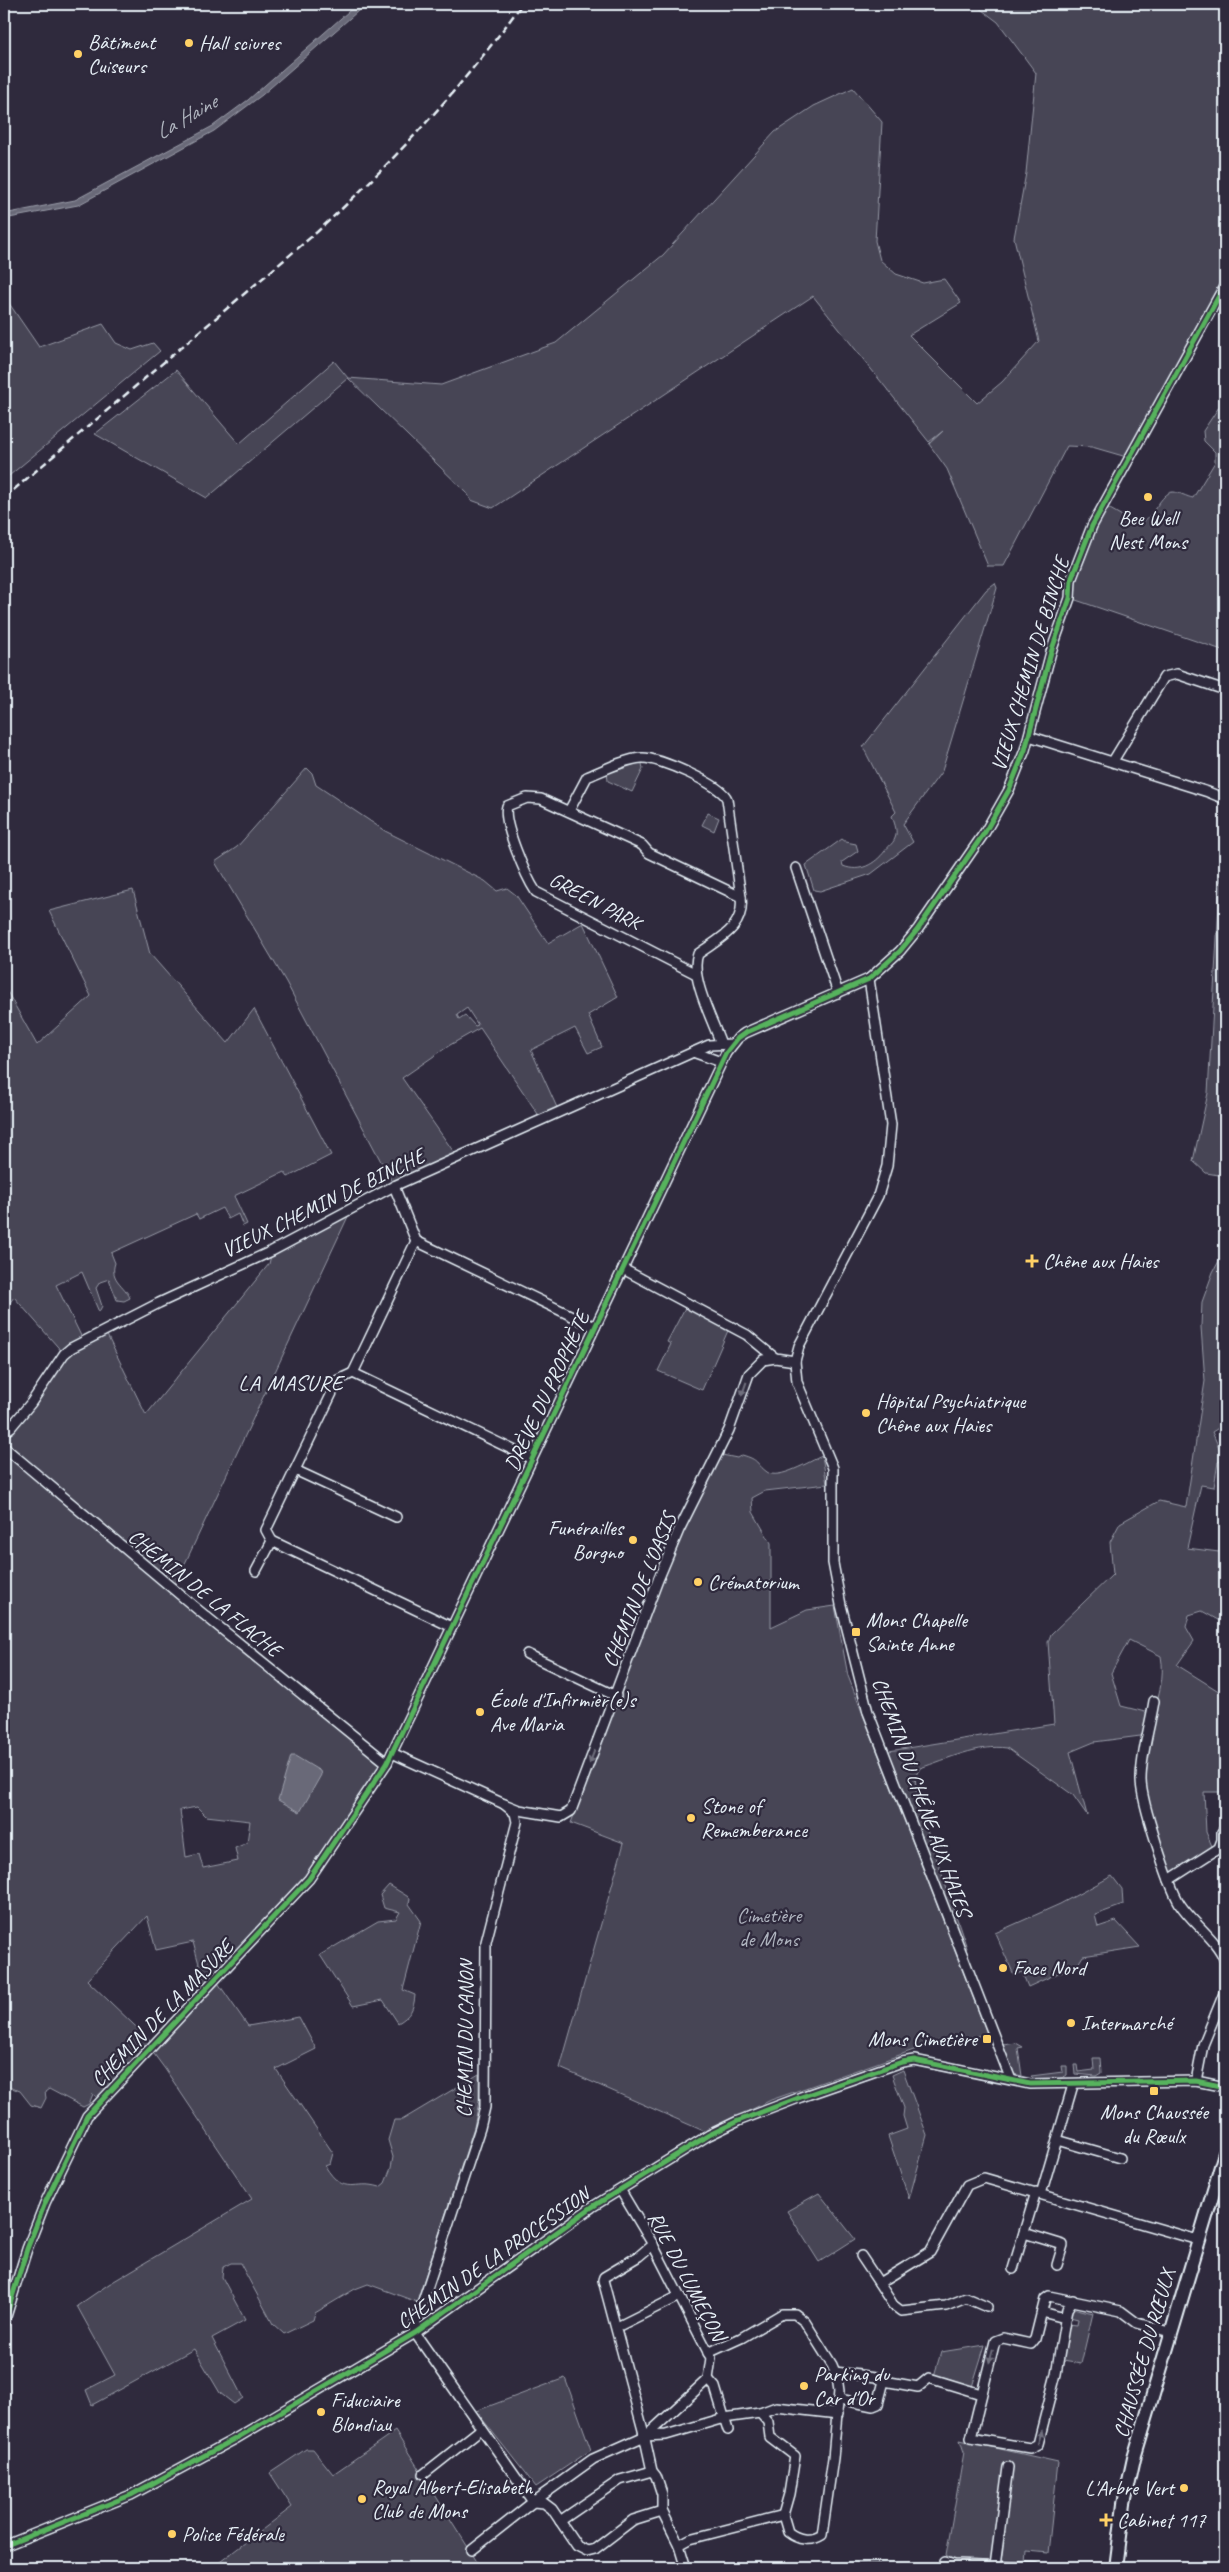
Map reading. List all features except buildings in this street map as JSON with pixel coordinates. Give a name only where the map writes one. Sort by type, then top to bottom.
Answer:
[{"type":"main road","name":"CHAUSSÉE DU RŒULX","points":[[1116,2568],[1124,2504],[1134,2458],[1170,2332],[1225,2153]]},
{"type":"street","name":"VIEUX CHEMIN DE BINCHE","points":[[4,1432],[18,1419],[64,1354],[71,1348],[159,1303],[272,1251],[394,1186],[693,1052],[708,1046],[732,1044],[745,1033],[869,980],[918,929],[985,832],[1009,790],[1028,736],[1051,652],[1070,598],[1071,580],[1092,526],[1225,285]]},
{"type":"street","points":[[1113,761],[1164,677],[1177,674],[1225,690]]},
{"type":"street","points":[[1028,736],[1113,761],[1225,799]]},
{"type":"street","points":[[569,811],[587,777],[641,758],[657,759],[725,793],[742,907],[736,927],[698,954],[696,974],[721,1044]]},
{"type":"street","name":"GREEN PARK","points":[[696,974],[536,892],[525,871],[509,826],[505,811],[507,806],[534,798],[569,811],[642,845],[649,853],[741,898]]},
{"type":"street","points":[[796,868],[838,993]]},
{"type":"street","points":[[623,1269],[747,1335],[775,1358],[794,1361],[799,1346],[878,1196],[887,1166],[891,1125],[869,980]]},
{"type":"street","name":"DRÈVE DU PROPHÈTE","points":[[392,1752],[721,1062],[732,1044]]},
{"type":"street","points":[[693,1052],[721,1062]]},
{"type":"street","points":[[394,1186],[416,1241],[595,1327]]},
{"type":"street","points":[[416,1241],[353,1373],[338,1380],[266,1530],[272,1541],[452,1627]]},
{"type":"street","name":"CHEMIN DE L'OASIS","points":[[392,1752],[519,1810],[561,1817],[571,1811],[665,1563],[729,1430],[749,1374],[763,1360],[775,1358]]},
{"type":"street","name":"CHEMIN DU CHÊNE AUX HAIES","points":[[794,1361],[797,1382],[833,1468],[833,1563],[852,1651],[868,1712],[1011,2080]]},
{"type":"street","points":[[353,1373],[532,1459]]},
{"type":"street","name":"CHEMIN DE LA FLACHE","points":[[4,1447],[197,1609],[387,1763]]},
{"type":"street","points":[[295,1470],[396,1517]]},
{"type":"street","points":[[256,1572],[272,1541]]},
{"type":"street","points":[[527,1654],[616,1696]]},
{"type":"street","points":[[1154,1701],[1142,1768],[1142,1790],[1169,1880],[1180,1904],[1220,1951],[1225,1961]]},
{"type":"street","name":"CHEMIN DE LA MASURE","points":[[4,2323],[42,2212],[87,2116],[309,1879],[387,1763],[392,1752]]},
{"type":"street","name":"CHEMIN DU CANON","points":[[415,2333],[417,2316],[480,2128],[485,2107],[486,1942],[517,1822],[515,1813],[504,1804]]},
{"type":"street","points":[[1169,1880],[1219,1848],[1222,1832]]},
{"type":"street","points":[[1196,2081],[1202,2045],[1225,1991]]},
{"type":"street","name":"CHEMIN DE LA PROCESSION","points":[[4,2546],[136,2493],[235,2439],[415,2333],[542,2242],[709,2135],[738,2121],[902,2062],[924,2061],[1030,2084],[1073,2085],[1196,2081],[1225,2086]]},
{"type":"street","points":[[1013,2269],[1073,2085]]},
{"type":"street","points":[[1056,2140],[1120,2158]]},
{"type":"street","points":[[879,2283],[930,2252],[967,2185],[984,2178],[1198,2240]]},
{"type":"street","name":"RUE DU LUMEÇON","points":[[621,2191],[653,2244],[711,2358],[708,2379]]},
{"type":"street","points":[[1024,2233],[1063,2245],[1057,2264]]},
{"type":"street","points":[[653,2244],[639,2256],[604,2276],[605,2290],[617,2327],[652,2471],[656,2476],[662,2494],[662,2511],[679,2545],[686,2568]]},
{"type":"street","points":[[861,2256],[893,2305],[901,2311],[946,2306],[966,2298],[988,2307]]},
{"type":"street","points":[[617,2327],[679,2296]]},
{"type":"street","points":[[1073,2300],[1068,2305],[1061,2348],[1040,2440],[1035,2448],[971,2438],[995,2341],[1003,2338],[1027,2344],[1035,2339],[1045,2299],[1049,2296],[1073,2300],[1122,2311],[1137,2322],[1170,2332]]},
{"type":"street","points":[[1042,2312],[1065,2318]]},
{"type":"street","points":[[708,2353],[741,2338],[782,2314],[789,2313],[805,2322],[835,2372],[839,2400],[838,2414],[822,2535],[816,2539],[799,2538],[788,2532],[783,2515],[789,2494],[794,2456],[770,2437],[768,2422],[760,2413]]},
{"type":"street","points":[[415,2333],[533,2502],[544,2503],[560,2521],[577,2546],[587,2551],[595,2549],[633,2520],[662,2511]]},
{"type":"street","points":[[835,2372],[876,2377],[884,2381],[918,2387],[929,2378],[981,2394]]},
{"type":"street","points":[[472,2550],[533,2502],[593,2459],[644,2436],[708,2379],[715,2387],[728,2430]]},
{"type":"street","points":[[839,2400],[873,2406],[878,2404],[884,2381]]},
{"type":"street","points":[[644,2436],[666,2435],[724,2418],[760,2413],[776,2407],[838,2414]]},
{"type":"street","points":[[424,2474],[481,2428]]},
{"type":"street","points":[[995,2566],[1008,2467]]},
{"type":"street","points":[[560,2521],[620,2480],[652,2471]]},
{"type":"street","points":[[679,2545],[690,2539],[783,2515]]},
{"type":"street","points":[[945,2562],[954,2565],[1036,2568]]},
{"type":"green space","points":[[974,4],[1225,4],[1225,285],[1130,458],[1092,447],[1067,446],[1004,566],[988,566],[947,469],[929,444],[943,431],[929,442],[813,296],[493,508],[471,500],[467,493],[348,378],[441,385],[556,343],[663,255],[775,132],[814,106],[853,88],[882,122],[875,241],[880,260],[896,274],[923,283],[944,279],[961,303],[909,335],[977,403],[1002,382],[1039,341],[1014,238],[1026,173],[1036,73],[998,22]]},
{"type":"green space","points":[[4,296],[39,347],[103,324],[116,343],[132,350],[153,343],[160,351],[4,480]]},
{"type":"green space","points":[[334,361],[348,378],[207,498],[95,434],[176,370],[239,444]]},
{"type":"green space","points":[[1225,398],[1225,651],[1070,598],[1071,580],[1102,508],[1110,509],[1138,525],[1148,517],[1169,493],[1175,492],[1193,498],[1215,462],[1215,452],[1204,441],[1203,431]]},
{"type":"green space","points":[[995,583],[997,588],[942,771],[903,824],[913,842],[871,874],[820,891],[814,890],[806,865],[842,839],[856,844],[858,851],[842,862],[843,866],[849,868],[861,868],[877,860],[894,840],[896,830],[892,816],[896,812],[863,747],[986,590]]},
{"type":"green space","points":[[641,758],[643,769],[632,792],[608,781],[607,772]]},
{"type":"green space","points":[[307,768],[312,773],[316,785],[385,831],[485,881],[497,891],[507,888],[516,895],[548,943],[583,923],[618,997],[588,1015],[602,1047],[588,1053],[575,1028],[531,1050],[559,1112],[542,1120],[480,1028],[450,1045],[402,1078],[458,1158],[394,1186],[286,982],[215,862],[237,847]],"holes":[[[467,1008],[478,1025],[475,1026],[465,1015],[459,1019],[457,1015]]]},
{"type":"green space","points":[[708,813],[719,818],[714,831],[702,825]]},
{"type":"green space","points":[[1222,852],[1225,853],[1225,1176],[1206,1173],[1193,1161],[1208,1093]]},
{"type":"green space","points":[[133,890],[150,954],[228,1043],[254,1009],[331,1155],[288,1177],[284,1172],[234,1196],[247,1224],[243,1226],[238,1214],[228,1219],[222,1208],[199,1219],[196,1214],[111,1253],[115,1263],[114,1274],[130,1298],[124,1301],[117,1300],[109,1279],[100,1282],[96,1288],[102,1306],[99,1312],[82,1272],[56,1285],[84,1342],[105,1331],[146,1415],[269,1264],[272,1251],[352,1208],[173,1589],[387,1763],[325,1857],[216,1980],[248,2026],[299,2017],[316,2049],[276,2069],[333,2153],[330,2164],[325,2166],[338,2182],[344,2185],[380,2187],[385,2183],[393,2157],[388,2140],[394,2120],[402,2120],[479,2074],[479,2101],[474,2127],[417,2302],[368,2284],[355,2289],[315,2313],[313,2320],[284,2334],[273,2324],[240,2263],[231,2263],[223,2267],[222,2277],[245,2320],[212,2338],[243,2398],[234,2404],[220,2393],[194,2349],[92,2405],[86,2390],[115,2375],[77,2306],[109,2284],[252,2199],[165,2069],[151,2050],[101,2101],[93,2094],[89,2104],[83,2107],[49,2089],[45,2092],[46,2098],[41,2108],[31,2105],[20,2091],[4,2085],[4,1459],[9,1454],[4,1447],[4,1432],[64,1354],[14,1297],[4,1311],[4,986],[37,1045],[91,996],[49,911]],"holes":[[[197,1807],[206,1816],[250,1821],[247,1843],[235,1848],[238,1861],[203,1868],[199,1854],[186,1857],[180,1810]],[[147,1916],[156,1950],[193,1942],[206,1990],[155,2045],[87,1980]]]},
{"type":"green space","points":[[1225,1250],[1225,1424],[1212,1432],[1224,1459],[1218,1462],[1214,1487],[1201,1485],[1187,1548],[1219,1552],[1225,1532],[1225,1624],[1202,1611],[1189,1615],[1186,1627],[1194,1641],[1177,1665],[1225,1695],[1225,1792],[1204,1792],[1206,1832],[1214,1851],[1169,1880],[1142,1789],[1148,1735],[1094,1742],[1070,1752],[1087,1815],[1073,1795],[1007,1748],[996,1747],[974,1750],[920,1768],[915,1777],[918,1804],[967,1948],[960,1951],[883,1752],[1054,1724],[1048,1642],[1051,1634],[1113,1574],[1110,1542],[1120,1523],[1159,1501],[1186,1507],[1205,1381],[1201,1327],[1202,1302],[1213,1272]],"holes":[[[1129,1640],[1161,1656],[1162,1678],[1153,1714],[1121,1706],[1111,1673]]]},
{"type":"green space","points":[[687,1304],[730,1326],[702,1390],[658,1371],[671,1344],[667,1342]]},
{"type":"green space","name":"Cimetière de Mons","points":[[717,1454],[737,1458],[742,1455],[748,1457],[755,1460],[767,1472],[772,1474],[786,1472],[822,1456],[827,1484],[765,1491],[752,1498],[753,1512],[771,1543],[771,1627],[807,1610],[835,1606],[848,1676],[987,2033],[951,2045],[948,2038],[771,2100],[706,2132],[560,2068],[624,1843],[571,1823],[630,1666],[658,1580]]},
{"type":"green space","points":[[1112,1876],[1122,1889],[1123,1905],[1095,1915],[1098,1927],[1116,1921],[1140,1947],[1083,1956],[1078,1964],[1028,1987],[1022,1972],[1014,1975],[995,1933],[1060,1904]]},
{"type":"green space","points":[[389,1885],[410,1898],[409,1904],[421,1921],[403,1990],[415,1995],[414,2004],[406,2018],[398,2023],[383,2000],[353,2006],[320,1955],[378,1921],[396,1919],[400,1912],[384,1908],[380,1895]]},
{"type":"green space","points":[[1016,2043],[1023,2047],[1018,2048],[1022,2076],[1014,2074],[1003,2045]]},
{"type":"green space","points":[[1093,2058],[1100,2058],[1101,2073],[1096,2076],[1075,2074],[1074,2065],[1077,2065],[1078,2072],[1094,2070]]},
{"type":"green space","points":[[1062,2066],[1067,2066],[1067,2075],[1059,2079],[1043,2081],[1031,2076],[1063,2072]]},
{"type":"green space","points":[[903,2070],[927,2135],[909,2199],[888,2136],[907,2129],[903,2116],[904,2108],[892,2075]]},
{"type":"green space","points":[[819,2193],[855,2239],[819,2262],[787,2211]]},
{"type":"green space","points":[[1073,2308],[1093,2313],[1081,2364],[1063,2361],[1069,2324],[1077,2325],[1078,2319],[1070,2317]]},
{"type":"green space","points":[[985,2345],[971,2390],[932,2383],[941,2352]]},
{"type":"green space","points":[[565,2378],[591,2450],[536,2487],[476,2411]]},
{"type":"green space","name":"Royal Albert-Elisabeth Club de Mons","points":[[395,2431],[481,2568],[212,2568],[292,2507],[270,2473],[306,2449],[313,2449],[333,2474]]},
{"type":"green space","points":[[960,2440],[1058,2462],[1048,2553],[1027,2551],[1026,2563],[954,2561],[946,2555],[964,2452]]},
{"type":"green space","points":[[841,2563],[985,2568],[841,2568]]},
{"type":"water","points":[[357,4],[366,4],[262,95],[214,131],[78,205],[4,219],[4,214],[75,200],[213,126],[248,100]]},
{"type":"water","points":[[291,1756],[295,1756],[320,1771],[321,1775],[300,1812],[278,1800]]},
{"type":"railway","points":[[4,498],[317,232],[346,205],[426,123],[475,66],[522,4]]},
{"type":"cycle path","points":[[4,2323],[27,2249],[45,2203],[87,2116],[309,1879],[387,1763],[726,1053],[738,1038],[745,1033],[869,979],[900,951],[918,929],[985,832],[1009,790],[1025,750],[1051,652],[1070,598],[1071,580],[1092,526],[1225,285]]},
{"type":"cycle path","points":[[4,2546],[131,2495],[235,2439],[415,2333],[592,2207],[709,2135],[738,2121],[801,2097],[902,2062],[914,2060],[1030,2084],[1196,2081],[1225,2087]]},
{"type":"place","name":"Hall sciures","points":[[189,43]]},
{"type":"place","name":"Bâtiment Cuiseurs","points":[[78,54]]},
{"type":"place","name":"Bee Well Nest Mons","points":[[1148,497]]},
{"type":"place","name":"Chêne aux Haies","points":[[1032,1261]]},
{"type":"place","name":"Hôpital Psychiatrique Chêne aux Haies","points":[[866,1413]]},
{"type":"place","name":"Funérailles Borgno","points":[[633,1540]]},
{"type":"place","name":"Crématorium","points":[[698,1582]]},
{"type":"place","name":"Mons Chapelle Sainte Anne","points":[[856,1632]]},
{"type":"place","name":"École d'Infirmièr(e)s Ave Maria","points":[[480,1712]]},
{"type":"place","name":"Stone of Rememberance","points":[[691,1818]]},
{"type":"place","name":"Face Nord","points":[[1003,1968]]},
{"type":"place","name":"Intermarché","points":[[1071,2023]]},
{"type":"place","name":"Mons Cimetière","points":[[987,2039]]},
{"type":"place","name":"Mons Chaussée du Rœulx","points":[[1154,2091]]},
{"type":"place","name":"Parking du Car d'Or","points":[[804,2386]]},
{"type":"place","name":"Fiduciaire Blondiau","points":[[321,2412]]},
{"type":"place","name":"L'Arbre Vert","points":[[1184,2488]]},
{"type":"place","name":"Royal Albert-Elisabeth Club de Mons","points":[[362,2499]]},
{"type":"place","name":"Cabinet 117","points":[[1106,2520]]},
{"type":"place","name":"Police Fédérale","points":[[172,2534]]},
{"type":"district","name":"LA MASURE","points":[[291,1383]]},
{"type":"water label","name":"La Haine","points":[[186,117]]}]
